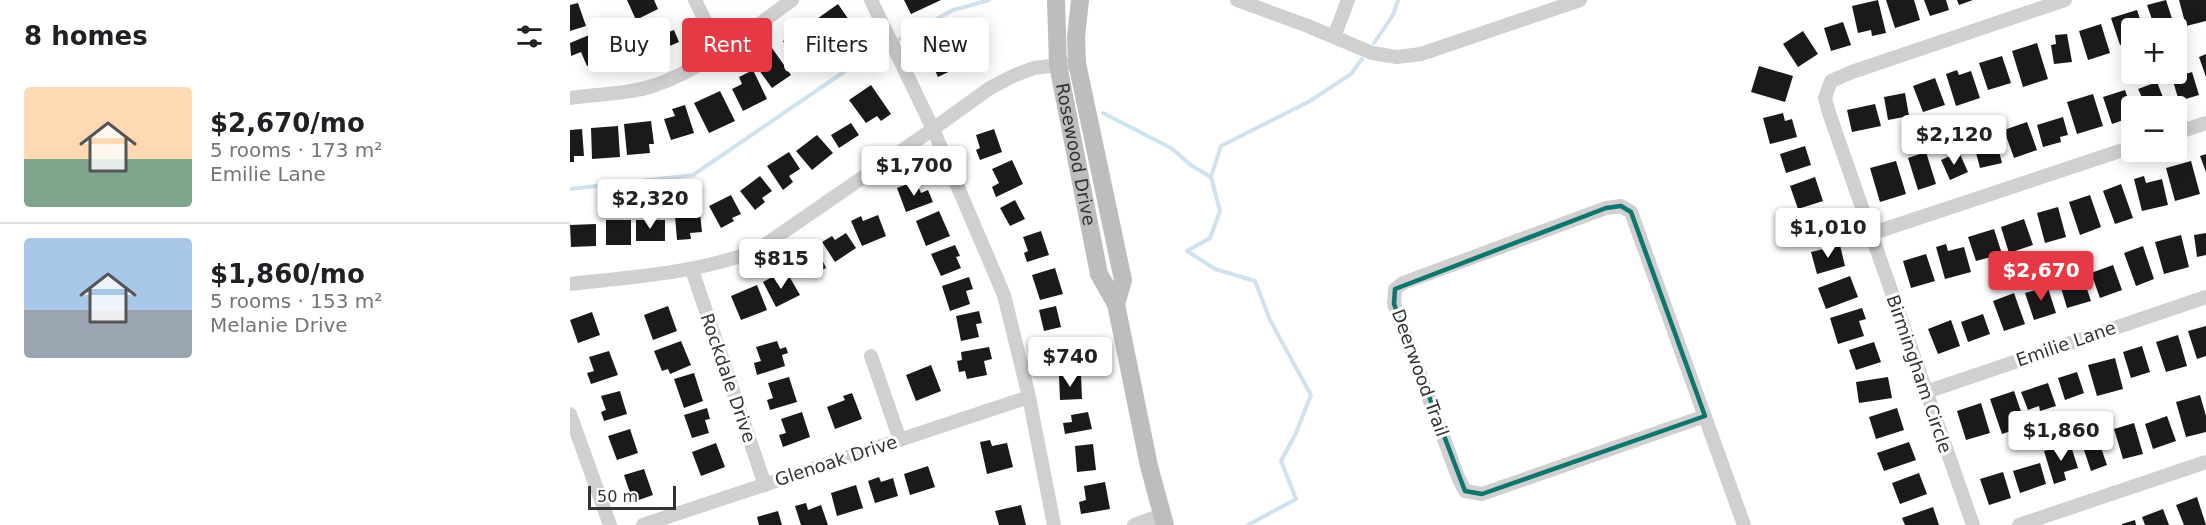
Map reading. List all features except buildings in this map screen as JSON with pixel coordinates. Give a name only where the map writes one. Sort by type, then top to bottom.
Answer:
[{"type":"main road","name":"Rosewood Drive","points":[[1056,0],[1058,65],[1099,274],[1116,304],[1149,466],[1163,520]]},
{"type":"main road","name":"Rosewood Drive","points":[[1080,0],[1076,37],[1077,63],[1123,280],[1116,304]]},
{"type":"street","points":[[695,0],[704,18]]},
{"type":"street","points":[[767,18],[792,0]]},
{"type":"street","points":[[871,0],[933,129],[1004,295],[1029,397],[1054,525]]},
{"type":"street","points":[[1238,0],[1372,53],[1397,57],[1421,54],[1580,0]]},
{"type":"street","points":[[1335,37],[1348,0]]},
{"type":"street","name":"Birmingham Circle","points":[[1973,525],[1870,234],[1825,98],[1831,81],[2065,0]]},
{"type":"street","points":[[570,285],[692,270],[730,261],[756,251],[990,88],[1034,68],[1077,63]]},
{"type":"street","points":[[570,98],[655,86],[685,72]]},
{"type":"street","points":[[2187,129],[2206,123]]},
{"type":"street","points":[[1870,234],[2121,151]]},
{"type":"street","name":"Deerwood Trail","points":[[1705,416],[1482,494],[1465,491],[1394,304],[1395,289],[1403,283],[1606,208],[1621,206],[1631,212],[1705,416],[1744,525]]},
{"type":"street","name":"Rockdale Drive","points":[[692,270],[765,485]]},
{"type":"street","name":"Emilie Lane","points":[[1926,392],[2206,297]]},
{"type":"street","points":[[871,356],[900,440]]},
{"type":"street","name":"Glenoak Drive","points":[[643,525],[1029,397]]},
{"type":"street","points":[[570,414],[610,525]]},
{"type":"street","points":[[2019,525],[2206,462]]},
{"type":"street","points":[[1134,525],[1163,520]]},
{"type":"highlighted area","points":[[1621,206],[1631,212],[1705,416],[1482,494],[1465,491],[1394,304],[1395,289],[1606,208]]},
{"type":"waterway","points":[[900,39],[953,10],[989,0]]},
{"type":"waterway","points":[[1374,43],[1393,15],[1398,0]]},
{"type":"waterway","points":[[1211,177],[1221,146],[1310,101],[1351,74],[1362,59]]},
{"type":"waterway","points":[[570,189],[693,175],[844,72]]},
{"type":"waterway","points":[[1103,113],[1171,148],[1192,166],[1211,177],[1220,211],[1210,238],[1187,251],[1215,269],[1255,281],[1270,320],[1311,395],[1296,433],[1281,461],[1296,499],[1248,525]]}]
